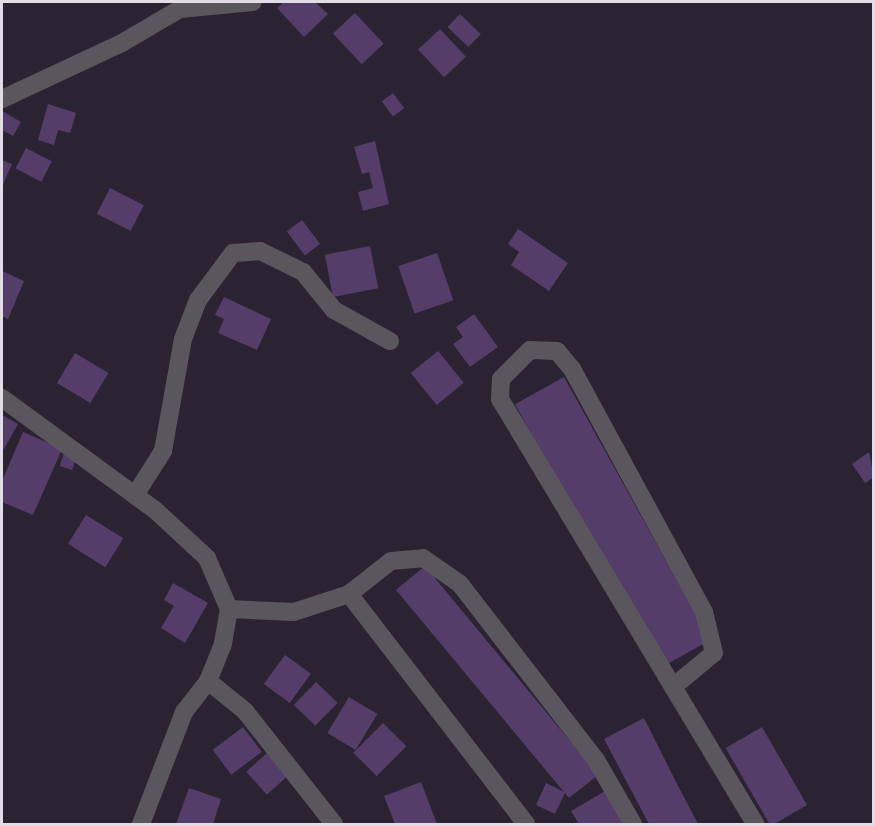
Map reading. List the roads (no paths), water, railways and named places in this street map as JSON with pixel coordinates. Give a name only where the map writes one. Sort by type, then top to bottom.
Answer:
[{"type":"street","points":[[2,99],[122,44],[180,9],[225,2],[252,2]]},
{"type":"street","points":[[135,495],[163,451],[183,339],[198,300],[233,253],[260,251],[303,272],[334,310],[390,341]]},
{"type":"street","points":[[673,687],[714,653],[709,623],[671,542],[572,369],[557,351],[530,350],[501,379],[500,399],[755,825]]},
{"type":"street","points":[[2,398],[135,495],[207,558],[229,609],[224,644],[208,681],[184,712],[141,825]]},
{"type":"street","points":[[229,609],[294,612],[348,594],[391,561],[423,558],[460,584],[596,759],[633,825]]},
{"type":"street","points":[[348,594],[526,825]]},
{"type":"street","points":[[208,681],[245,711],[334,825]]}]
